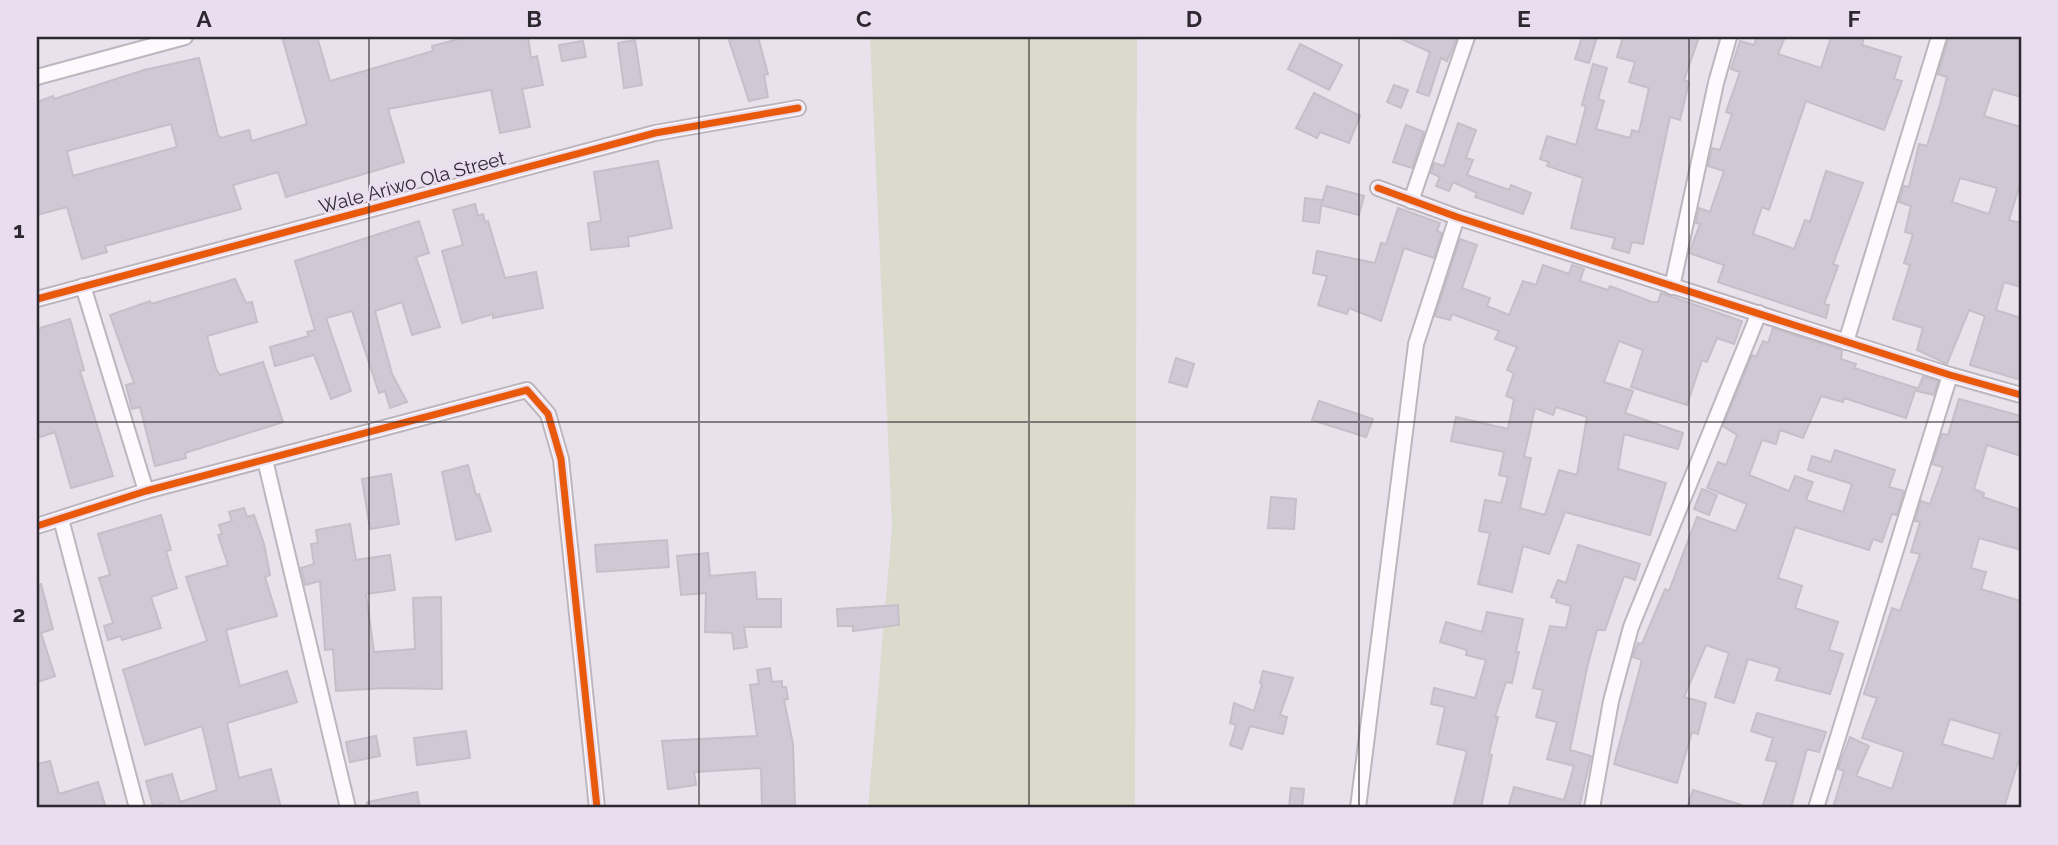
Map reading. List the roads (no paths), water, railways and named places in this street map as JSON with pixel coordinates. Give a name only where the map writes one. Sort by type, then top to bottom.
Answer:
[{"type":"street","points":[[37,77],[142,43],[185,37]]},
{"type":"street","points":[[1411,201],[1467,37]]},
{"type":"street","points":[[1672,286],[1716,83],[1729,37]]},
{"type":"street","points":[[1846,342],[1939,37]]},
{"type":"street","name":"Wale Ariwo Ola Street","points":[[37,299],[655,133],[798,108]]},
{"type":"street","points":[[1378,187],[1457,218],[1950,375],[2021,395]]},
{"type":"street","points":[[1359,808],[1416,344],[1457,218]]},
{"type":"street","points":[[83,286],[146,491]]},
{"type":"street","points":[[1592,808],[1611,701],[1632,627],[1759,313]]},
{"type":"street","points":[[1816,808],[1950,375]]},
{"type":"street","points":[[37,526],[146,491],[527,390],[548,414],[561,459],[597,808]]},
{"type":"street","points":[[265,460],[348,808]]},
{"type":"street","points":[[61,519],[137,808]]}]
